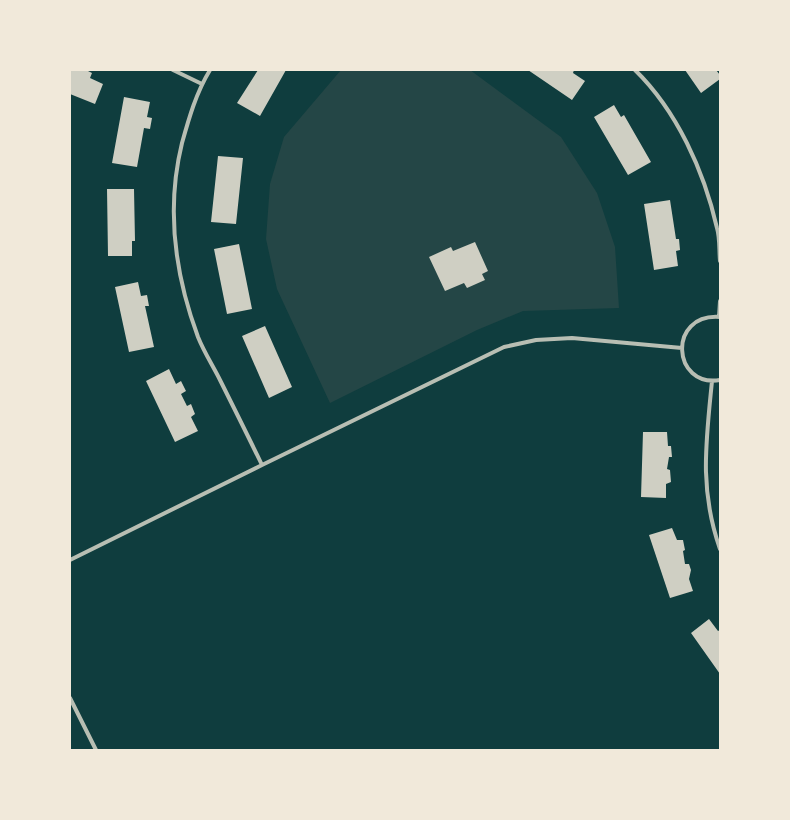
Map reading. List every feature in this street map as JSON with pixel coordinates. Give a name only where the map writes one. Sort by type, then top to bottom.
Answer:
[{"type":"street","points":[[173,70],[202,84]]},
{"type":"street","points":[[210,70],[202,84],[189,117],[177,165],[173,210],[176,255],[185,298],[199,338],[262,464]]},
{"type":"street","points":[[634,70],[668,110],[694,157],[719,229],[720,261]]},
{"type":"street","points":[[720,301],[720,317],[703,318],[689,327],[683,337],[682,348],[683,359],[688,369],[697,377],[712,381],[720,380]]},
{"type":"street","points":[[70,560],[262,464],[504,347],[536,340],[572,338],[682,348]]},
{"type":"street","points":[[712,381],[704,466],[705,490],[709,511],[720,549]]},
{"type":"street","points":[[70,698],[96,750]]},
{"type":"shaded area","points":[[341,70],[470,70],[561,137],[597,193],[615,247],[619,308],[523,311],[477,330],[330,403],[277,289],[266,239],[270,184],[284,137]]},
{"type":"building","points":[[70,70],[86,70],[92,73],[90,78],[103,84],[95,104],[70,94]]},
{"type":"building","points":[[258,70],[286,70],[260,116],[237,103]]},
{"type":"building","points":[[528,70],[574,70],[573,73],[585,81],[572,100]]},
{"type":"building","points":[[685,70],[716,70],[720,75],[720,79],[701,93]]},
{"type":"building","points":[[124,97],[150,102],[147,117],[152,118],[150,129],[144,128],[137,167],[112,163]]},
{"type":"building","points":[[614,105],[621,117],[624,115],[651,162],[628,175],[594,117]]},
{"type":"building","points":[[218,156],[243,158],[236,224],[211,222]]},
{"type":"building","points":[[107,189],[134,189],[135,241],[132,241],[132,256],[108,256]]},
{"type":"building","points":[[670,200],[676,239],[679,239],[680,250],[676,251],[678,266],[654,270],[644,204]]},
{"type":"building","points":[[475,242],[488,271],[482,274],[485,280],[467,288],[464,283],[445,291],[429,257],[451,247],[453,251]]},
{"type":"building","points":[[239,244],[252,309],[227,314],[214,249]]},
{"type":"building","points":[[138,282],[141,296],[147,295],[149,306],[145,306],[154,347],[129,352],[115,287]]},
{"type":"building","points":[[265,326],[292,387],[269,398],[242,336]]},
{"type":"building","points":[[169,369],[176,384],[181,381],[186,391],[181,394],[187,406],[191,404],[195,414],[191,417],[198,431],[175,442],[146,381]]},
{"type":"building","points":[[643,432],[667,432],[668,446],[671,446],[672,457],[669,457],[667,469],[670,470],[671,482],[666,484],[666,498],[641,497]]},
{"type":"building","points":[[672,528],[677,540],[683,540],[685,564],[689,564],[691,570],[689,579],[693,591],[670,598],[649,535]]},
{"type":"building","points":[[709,619],[718,631],[720,630],[720,674],[691,633]]}]
